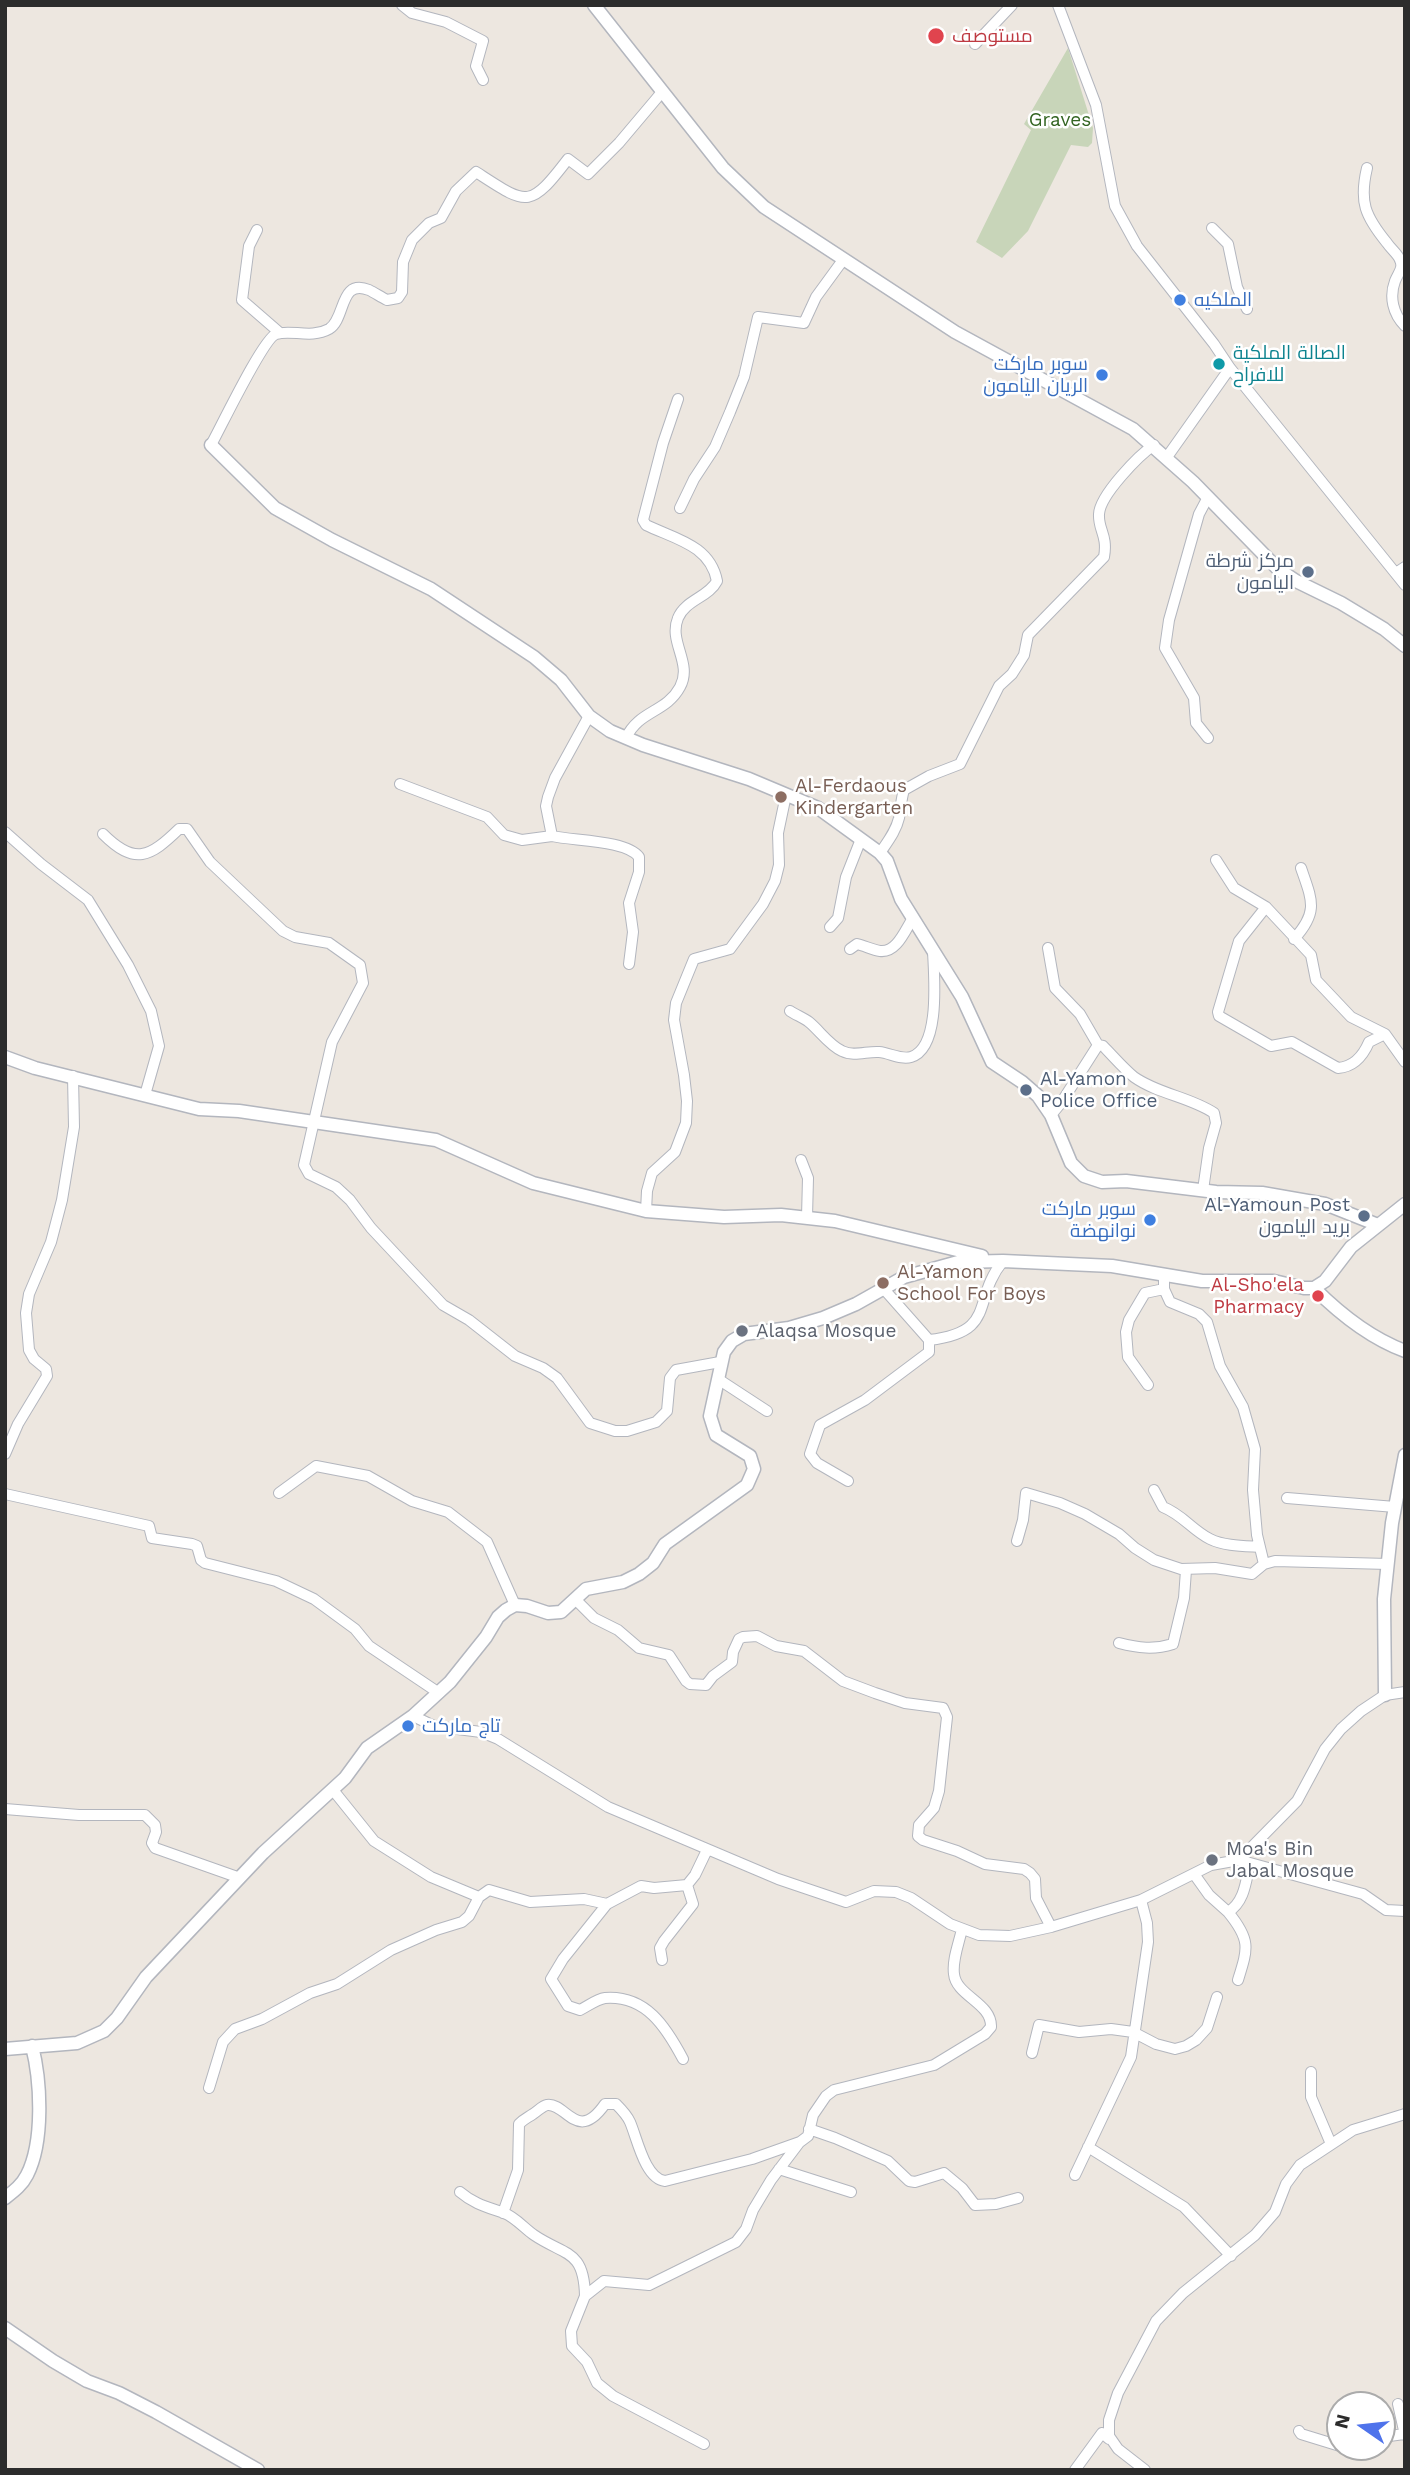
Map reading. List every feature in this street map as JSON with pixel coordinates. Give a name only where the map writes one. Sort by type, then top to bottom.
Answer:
[{"type":"street","points":[[402,5],[412,13],[446,22],[483,41],[476,66],[482,79]]},
{"type":"street","points":[[594,5],[745,191],[771,212],[843,261],[1002,359],[1119,420],[1167,457],[1278,569],[1300,584],[1341,603],[1384,629],[1405,646]]},
{"type":"street","points":[[975,44],[1012,5]]},
{"type":"street","points":[[1058,5],[1096,105],[1115,206],[1137,246],[1230,368],[1401,570],[1405,584]]},
{"type":"street","points":[[662,92],[619,143],[588,174],[568,159],[545,189],[526,198],[513,196],[476,172],[456,191],[441,218],[429,223],[412,240],[403,262],[402,292],[397,299],[387,300],[369,290],[356,289],[346,295],[339,318],[328,330],[305,334],[280,333],[270,338],[211,444],[275,508],[430,589],[534,657],[561,680],[589,716],[626,738],[750,779],[826,813],[880,853],[887,861],[901,899],[962,997],[992,1062],[1030,1088],[1051,1115],[1071,1163],[1079,1172],[1102,1182],[1126,1181],[1203,1190],[1262,1193],[1325,1204],[1378,1225]]},
{"type":"street","points":[[1367,168],[1363,185],[1365,213],[1400,259],[1403,269],[1393,288],[1393,302],[1396,317],[1405,326]]},
{"type":"street","points":[[1212,228],[1228,244],[1237,287],[1247,309]]},
{"type":"street","points":[[257,230],[249,246],[242,300],[280,333]]},
{"type":"street","points":[[680,508],[694,479],[715,447],[730,412],[744,377],[758,317],[804,323],[822,288],[843,261]]},
{"type":"street","points":[[1167,457],[1230,368]]},
{"type":"street","points":[[626,738],[636,721],[665,704],[681,686],[685,668],[676,639],[678,616],[717,581],[713,566],[699,549],[646,525],[643,520],[663,443],[678,399]]},
{"type":"street","points":[[880,853],[900,816],[900,802],[904,790],[929,776],[960,764],[999,685],[1012,674],[1024,655],[1028,635],[1104,557],[1107,542],[1098,515],[1101,503],[1139,456],[1154,445]]},
{"type":"street","points":[[1208,497],[1199,514],[1193,535],[1169,620],[1165,648],[1194,698],[1196,723],[1208,738]]},
{"type":"street","points":[[552,836],[547,806],[551,787],[589,716]]},
{"type":"street","points":[[400,784],[487,817],[505,835],[522,840],[552,836],[633,851],[638,856],[639,872],[629,903],[633,932],[629,964]]},
{"type":"street","points":[[646,1211],[647,1191],[652,1173],[675,1152],[686,1123],[684,1075],[674,1020],[676,1003],[692,962],[699,956],[730,949],[769,894],[779,865],[778,833],[786,795]]},
{"type":"street","points":[[103,834],[120,849],[144,854],[159,848],[178,830],[187,829],[210,862],[283,931],[295,937],[329,943],[360,965],[363,983],[332,1042],[304,1165],[309,1174],[335,1187],[350,1200],[371,1228],[443,1305],[470,1320],[515,1356],[543,1368],[557,1378],[590,1423],[615,1431],[627,1431],[656,1422],[667,1411],[670,1378],[676,1370],[720,1362]]},
{"type":"street","points":[[5,832],[88,900],[152,1010],[159,1046],[145,1095]]},
{"type":"street","points":[[830,927],[838,918],[846,877],[861,839]]},
{"type":"street","points":[[1216,860],[1234,888],[1266,907],[1311,955],[1316,980],[1339,1005],[1351,1017],[1385,1034],[1405,1062]]},
{"type":"street","points":[[1294,939],[1307,926],[1313,908],[1301,868]]},
{"type":"street","points":[[1266,907],[1239,942],[1219,1016],[1271,1046],[1292,1042],[1338,1068],[1353,1064],[1369,1042],[1385,1034]]},
{"type":"street","points":[[850,949],[857,944],[888,951],[896,945],[913,918]]},
{"type":"street","points":[[1048,948],[1055,988],[1080,1014],[1098,1045],[1103,1046],[1135,1077],[1161,1090],[1200,1103],[1214,1113],[1216,1123],[1209,1148],[1203,1190]]},
{"type":"street","points":[[790,1012],[808,1021],[842,1051],[856,1054],[881,1052],[903,1059],[914,1056],[923,1051],[928,1042],[935,997],[933,951]]},
{"type":"street","points":[[1051,1115],[1098,1045]]},
{"type":"street","points":[[5,1057],[35,1068],[199,1109],[239,1111],[436,1140],[533,1183],[646,1211],[724,1217],[781,1214],[835,1220],[1003,1261]]},
{"type":"street","points":[[5,1454],[18,1424],[47,1376],[46,1370],[34,1360],[29,1350],[26,1313],[29,1294],[51,1242],[62,1200],[74,1126],[73,1076]]},
{"type":"street","points":[[801,1160],[808,1178],[807,1217]]},
{"type":"street","points":[[5,2049],[77,2043],[104,2031],[113,2023],[146,1977],[263,1853],[351,1772],[367,1748],[413,1716],[439,1693],[467,1663],[498,1618],[515,1605],[555,1613],[565,1609],[586,1589],[623,1582],[644,1571],[653,1563],[665,1544],[751,1479],[754,1469],[750,1456],[721,1439],[710,1422],[720,1362],[726,1348],[740,1336],[789,1328],[823,1318],[912,1274],[958,1262],[1003,1261],[1112,1266],[1202,1281],[1274,1281],[1314,1288],[1325,1281],[1351,1248],[1405,1204]]},
{"type":"street","points":[[929,1340],[952,1337],[967,1331],[977,1319],[994,1272],[1003,1261]]},
{"type":"street","points":[[1164,1274],[1164,1289],[1170,1302],[1199,1314],[1207,1322],[1220,1366],[1243,1407],[1255,1449],[1252,1490],[1264,1564]]},
{"type":"street","points":[[848,1481],[817,1463],[810,1454],[820,1425],[865,1400],[929,1352],[929,1340],[883,1288]]},
{"type":"street","points":[[1314,1288],[1374,1337],[1405,1352]]},
{"type":"street","points":[[1149,1385],[1128,1357],[1126,1332],[1129,1320],[1145,1293],[1164,1289]]},
{"type":"street","points":[[718,1379],[767,1411]]},
{"type":"street","points":[[1385,1695],[1384,1599],[1395,1507],[1405,1455]]},
{"type":"street","points":[[279,1493],[316,1465],[368,1476],[412,1501],[448,1512],[487,1542],[515,1605]]},
{"type":"street","points":[[1154,1490],[1163,1507],[1178,1513],[1210,1539],[1240,1546],[1260,1547]]},
{"type":"street","points":[[1017,1541],[1026,1493],[1072,1508],[1119,1534],[1154,1560],[1186,1570],[1215,1568],[1252,1574],[1264,1564],[1275,1561],[1388,1564]]},
{"type":"street","points":[[5,1494],[149,1527],[152,1538],[197,1546],[201,1560],[205,1563],[289,1586],[326,1606],[355,1629],[369,1646],[439,1693]]},
{"type":"street","points":[[1287,1498],[1395,1507]]},
{"type":"street","points":[[1119,1643],[1138,1648],[1160,1648],[1173,1644],[1184,1598],[1186,1570]]},
{"type":"street","points":[[575,1599],[594,1618],[618,1630],[639,1648],[669,1655],[690,1684],[706,1685],[713,1676],[732,1662],[739,1639],[757,1636],[776,1646],[804,1651],[843,1681],[905,1703],[943,1708],[947,1717],[939,1791],[934,1808],[919,1825],[918,1836],[985,1864],[1024,1869],[1030,1873],[1035,1879],[1036,1899],[1051,1927]]},
{"type":"street","points":[[1239,1860],[1297,1801],[1325,1749],[1341,1729],[1385,1695],[1405,1692]]},
{"type":"street","points":[[413,1716],[434,1726],[481,1732],[498,1739],[608,1807],[778,1879],[841,1901],[853,1900],[874,1891],[896,1892],[962,1929],[979,1935],[1000,1937],[1051,1927],[1141,1900],[1211,1865],[1239,1860],[1363,1894],[1386,1910],[1405,1911]]},
{"type":"street","points":[[333,1790],[374,1840],[431,1877],[479,1897]]},
{"type":"street","points":[[5,1809],[79,1815],[141,1814],[150,1818],[155,1825],[156,1832],[152,1841],[155,1848],[240,1878]]},
{"type":"street","points":[[683,2059],[663,2025],[645,2006],[622,1999],[603,1998],[580,2010],[568,2006],[551,1979],[563,1959],[607,1903],[641,1886],[654,1888],[687,1885],[707,1850]]},
{"type":"street","points":[[1228,1912],[1236,1907],[1241,1899],[1250,1863]]},
{"type":"street","points":[[1194,1874],[1243,1932],[1247,1950],[1238,1980]]},
{"type":"street","points":[[662,1960],[660,1948],[693,1905],[687,1885]]},
{"type":"street","points":[[209,2088],[223,2042],[236,2029],[262,2019],[310,1993],[337,1984],[391,1950],[436,1930],[463,1922],[479,1897],[489,1891],[530,1902],[584,1899],[607,1903]]},
{"type":"street","points":[[1075,2175],[1128,2064],[1148,1942],[1147,1923],[1141,1900]]},
{"type":"street","points":[[705,2444],[631,2407],[597,2383],[591,2367],[576,2351],[570,2338],[586,2296],[598,2284],[609,2280],[649,2285],[736,2242],[779,2169],[808,2136],[813,2115],[826,2096],[834,2090],[934,2065],[988,2031],[992,2022],[989,2015],[955,1979],[954,1967],[962,1929]]},
{"type":"street","points":[[1032,2053],[1039,2025],[1079,2032],[1111,2029],[1133,2032],[1156,2044],[1175,2049],[1186,2046],[1207,2028],[1217,1997]]},
{"type":"street","points":[[5,2198],[18,2188],[27,2176],[36,2139],[40,2116],[33,2046]]},
{"type":"street","points":[[1311,2072],[1311,2097],[1331,2144]]},
{"type":"street","points":[[503,2213],[518,2170],[519,2124],[545,2105],[553,2106],[569,2118],[584,2120],[597,2115],[605,2104],[616,2104],[629,2121],[637,2145],[654,2176],[662,2181],[698,2174],[800,2142]]},
{"type":"street","points":[[1110,2439],[1109,2420],[1118,2393],[1156,2320],[1183,2293],[1255,2235],[1275,2212],[1294,2171],[1353,2130],[1405,2114]]},
{"type":"street","points":[[809,2129],[888,2161],[909,2181],[915,2182],[944,2173],[962,2188],[975,2205],[996,2204],[1018,2198]]},
{"type":"street","points":[[1088,2147],[1184,2207],[1231,2256]]},
{"type":"street","points":[[779,2169],[850,2192]]},
{"type":"street","points":[[460,2192],[485,2208],[503,2213],[541,2239],[570,2254],[583,2276],[586,2296]]},
{"type":"street","points":[[5,2328],[52,2361],[87,2381],[119,2393],[156,2412],[258,2470]]},
{"type":"street","points":[[1398,2404],[1404,2434]]},
{"type":"street","points":[[1106,2425],[1110,2439]]},
{"type":"street","points":[[1299,2431],[1326,2441]]},
{"type":"street","points":[[1075,2470],[1102,2433],[1145,2470]]},
{"type":"green space","name":"Graves","points":[[1068,48],[1093,128],[1092,143],[1088,147],[1071,145],[1028,231],[1002,258],[976,242],[1031,130],[1024,124]]},
{"type":"place","name":"مستوصف","points":[[936,36]]},
{"type":"place","name":"الملكيه","points":[[1180,300]]},
{"type":"place","name":"الصالة الملكية للافراح","points":[[1219,364]]},
{"type":"place","name":"سوبر ماركت الريان اليامون","points":[[1102,375]]},
{"type":"place","name":"مركز شرطة اليامون","points":[[1308,572]]},
{"type":"place","name":"Al-Ferdaous Kindergarten","points":[[781,797]]},
{"type":"place","name":"Al-Yamon Police Office","points":[[1026,1090]]},
{"type":"place","name":"Al-Yamoun Post بريد اليامون","points":[[1364,1216]]},
{"type":"place","name":"سوبر ماركت نوانهضة","points":[[1150,1220]]},
{"type":"place","name":"Al-Yamon School For Boys","points":[[883,1283]]},
{"type":"place","name":"Al-Sho'ela Pharmacy","points":[[1318,1296]]},
{"type":"place","name":"Alaqsa Mosque","points":[[742,1331]]},
{"type":"place","name":"تاج ماركت","points":[[408,1726]]},
{"type":"place","name":"Moa's Bin Jabal Mosque","points":[[1212,1860]]}]
